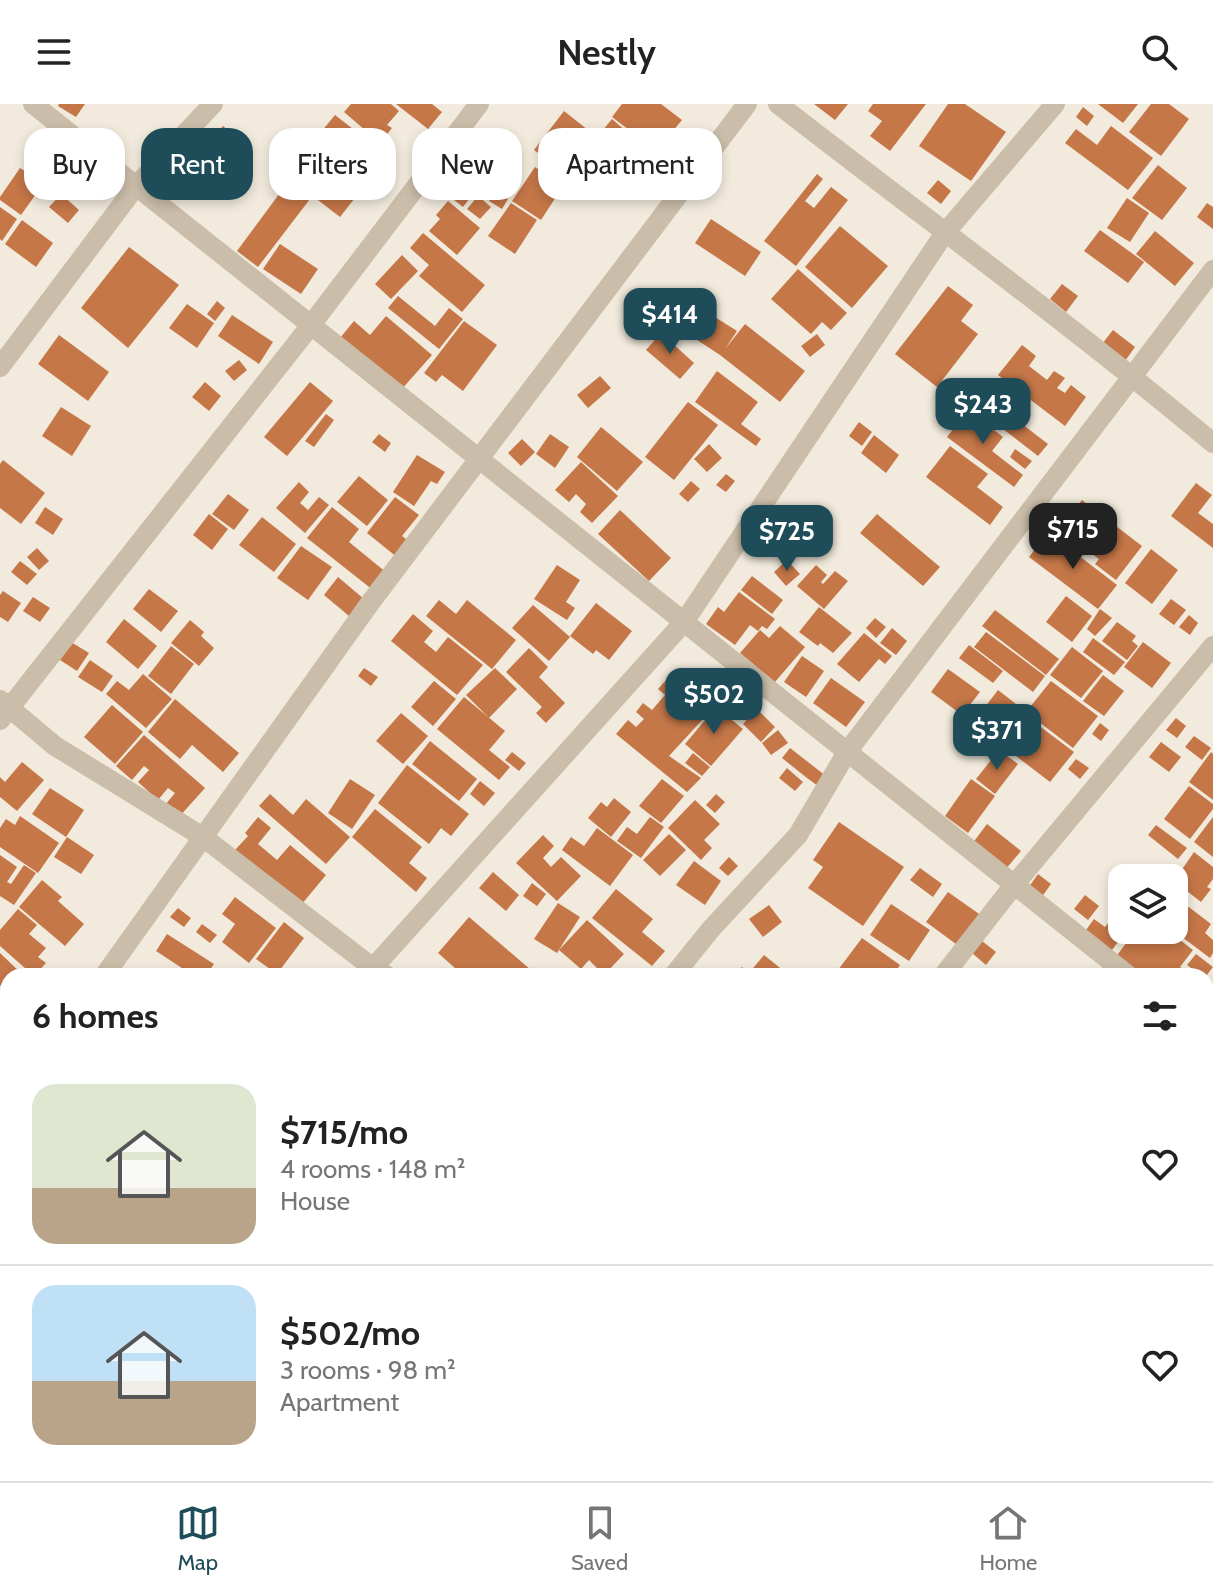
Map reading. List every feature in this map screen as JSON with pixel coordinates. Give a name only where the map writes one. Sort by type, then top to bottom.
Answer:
[{"type":"street","points":[[33,104],[1119,968]]},
{"type":"street","points":[[0,367],[136,186],[213,104]]},
{"type":"street","points":[[375,968],[203,837],[55,746],[3,709],[311,325],[479,104]]},
{"type":"street","points":[[110,968],[310,686],[747,104]]},
{"type":"street","points":[[778,104],[1132,375],[1213,443]]},
{"type":"street","points":[[383,968],[684,622],[944,234],[1055,104]]},
{"type":"street","points":[[679,968],[711,929],[798,835],[847,752],[1213,270]]},
{"type":"street","points":[[949,968],[1014,885],[1213,646]]},
{"type":"building","points":[[59,104],[85,104],[76,117]]},
{"type":"building","points":[[351,104],[391,104],[399,111],[387,125],[392,128],[363,128],[344,112]]},
{"type":"building","points":[[396,104],[432,104],[442,112],[427,128]]},
{"type":"building","points":[[622,104],[661,104],[682,120],[675,128],[626,128],[612,117]]},
{"type":"building","points":[[814,104],[848,104],[835,120]]},
{"type":"building","points":[[873,104],[926,104],[890,151],[870,136],[882,121],[868,111]]},
{"type":"building","points":[[948,104],[965,104],[1006,132],[971,181],[919,146]]},
{"type":"building","points":[[1098,104],[1138,104],[1123,123]]},
{"type":"building","points":[[1151,104],[1169,104],[1189,119],[1161,156],[1129,132]]},
{"type":"building","points":[[1083,107],[1094,116],[1087,126],[1076,117]]},
{"type":"building","points":[[564,111],[585,128],[551,128]]},
{"type":"building","points":[[335,115],[352,128],[324,128]]},
{"type":"building","points":[[612,119],[622,128],[604,128]]},
{"type":"building","points":[[1111,126],[1153,158],[1128,190],[1065,143],[1076,129],[1097,145]]},
{"type":"building","points":[[1158,165],[1187,188],[1162,220],[1132,198]]},
{"type":"building","points":[[535,167],[538,169],[538,200],[554,200],[541,220],[512,201],[522,200],[522,186]]},
{"type":"building","points":[[20,168],[24,170],[24,200],[32,200],[21,215],[0,200]]},
{"type":"building","points":[[817,174],[823,179],[805,201],[814,208],[831,187],[848,200],[796,266],[764,241]]},
{"type":"building","points":[[938,180],[951,191],[941,204],[927,193]]},
{"type":"building","points":[[1127,198],[1149,213],[1130,242],[1107,228]]},
{"type":"building","points":[[55,200],[68,200],[79,210],[68,223],[49,207]]},
{"type":"building","points":[[275,200],[309,200],[258,267],[237,251]]},
{"type":"building","points":[[318,200],[353,200],[340,217]]},
{"type":"building","points":[[454,200],[468,200],[463,207]]},
{"type":"building","points":[[475,200],[483,200],[491,207],[480,219],[467,209]]},
{"type":"building","points":[[490,200],[507,200],[502,209]]},
{"type":"building","points":[[448,201],[480,228],[457,255],[429,231],[440,219],[436,215]]},
{"type":"building","points":[[511,203],[537,220],[515,254],[488,236]]},
{"type":"building","points":[[1207,203],[1213,207],[1213,229],[1197,217]]},
{"type":"building","points":[[0,207],[17,219],[2,241],[0,239]]},
{"type":"building","points":[[711,219],[761,252],[745,276],[695,243]]},
{"type":"building","points":[[22,220],[53,243],[36,267],[5,244]]},
{"type":"building","points":[[840,226],[888,266],[852,308],[805,267]]},
{"type":"building","points":[[1100,230],[1144,262],[1128,283],[1084,251]]},
{"type":"building","points":[[1155,231],[1194,263],[1175,286],[1136,254]]},
{"type":"building","points":[[423,233],[485,285],[462,312],[419,276],[429,265],[410,248]]},
{"type":"building","points":[[280,244],[318,269],[301,294],[263,269]]},
{"type":"building","points":[[129,247],[179,285],[128,348],[81,308]]},
{"type":"building","points":[[402,255],[418,271],[391,299],[375,284]]},
{"type":"building","points":[[798,269],[847,313],[831,330],[822,322],[811,334],[771,299]]},
{"type":"building","points":[[1062,284],[1078,296],[1066,312],[1050,299]]},
{"type":"building","points":[[948,286],[973,305],[961,321],[978,334],[937,387],[895,354]]},
{"type":"building","points":[[398,296],[435,326],[449,308],[463,319],[439,349],[388,308]]},
{"type":"building","points":[[691,299],[703,307],[695,319],[683,311]]},
{"type":"building","points":[[217,301],[225,308],[215,321],[207,314]]},
{"type":"building","points":[[187,304],[214,323],[197,348],[169,328]]},
{"type":"building","points":[[707,312],[737,331],[725,349],[745,324],[805,371],[780,402],[691,336]]},
{"type":"building","points":[[636,313],[652,326],[644,337],[628,324]]},
{"type":"building","points":[[232,315],[273,342],[259,364],[218,336]]},
{"type":"building","points":[[386,316],[432,355],[401,390],[340,338],[354,321],[370,335]]},
{"type":"building","points":[[464,321],[497,345],[463,391],[442,375],[436,382],[424,373]]},
{"type":"building","points":[[1113,330],[1135,347],[1125,361],[1102,344]]},
{"type":"building","points":[[661,333],[694,363],[680,379],[646,350]]},
{"type":"building","points":[[817,334],[825,345],[810,357],[801,346]]},
{"type":"building","points":[[59,335],[109,372],[88,401],[38,364]]},
{"type":"building","points":[[1022,345],[1036,356],[1029,366],[1047,380],[1054,371],[1065,378],[1057,388],[1065,393],[1071,385],[1086,397],[1065,426],[998,375]]},
{"type":"building","points":[[239,360],[247,370],[234,381],[225,371]]},
{"type":"building","points":[[717,371],[758,402],[741,424],[761,439],[756,446],[695,402]]},
{"type":"building","points":[[600,376],[611,388],[588,408],[577,395]]},
{"type":"building","points":[[994,378],[1030,406],[1018,421],[1048,444],[1038,456],[972,405]]},
{"type":"building","points":[[205,382],[221,396],[209,411],[192,397]]},
{"type":"building","points":[[310,382],[333,401],[287,456],[264,437]]},
{"type":"building","points":[[688,402],[718,425],[674,480],[645,457]]},
{"type":"building","points":[[61,407],[91,426],[72,456],[42,436]]},
{"type":"building","points":[[968,410],[1003,437],[992,451],[1023,475],[1014,487],[947,437]]},
{"type":"building","points":[[326,414],[334,420],[314,447],[305,441]]},
{"type":"building","points":[[859,422],[872,432],[862,446],[849,436]]},
{"type":"building","points":[[601,427],[643,462],[617,491],[577,457]]},
{"type":"building","points":[[379,434],[391,443],[385,452],[372,442]]},
{"type":"building","points":[[550,434],[569,447],[555,468],[536,454]]},
{"type":"building","points":[[874,435],[899,455],[886,473],[861,453]]},
{"type":"building","points":[[522,439],[535,452],[521,466],[508,453]]},
{"type":"building","points":[[709,444],[722,458],[707,472],[694,459]]},
{"type":"building","points":[[950,446],[988,474],[977,487],[1003,507],[990,525],[926,477]]},
{"type":"building","points":[[1015,449],[1032,461],[1025,469],[1010,457]]},
{"type":"building","points":[[417,455],[445,472],[437,484],[431,481],[414,506],[393,492]]},
{"type":"building","points":[[3,460],[45,493],[21,524],[0,508],[0,464]]},
{"type":"building","points":[[581,462],[618,496],[592,523],[580,512],[586,504],[576,494],[569,502],[555,490]]},
{"type":"building","points":[[726,474],[735,481],[726,492],[716,485]]},
{"type":"building","points":[[359,476],[388,500],[367,526],[337,502]]},
{"type":"building","points":[[691,481],[700,489],[688,502],[679,494]]},
{"type":"building","points":[[299,482],[309,492],[300,503],[308,510],[319,497],[329,505],[305,533],[276,508]]},
{"type":"building","points":[[1196,483],[1212,495],[1198,513],[1213,524],[1213,548],[1171,516]]},
{"type":"building","points":[[228,494],[249,510],[234,530],[212,514]]},
{"type":"building","points":[[395,497],[419,515],[402,536],[410,542],[398,558],[367,533]]},
{"type":"building","points":[[1082,500],[1142,546],[1116,580],[1095,564],[1099,559],[1059,529]]},
{"type":"building","points":[[45,507],[63,519],[53,535],[35,523]]},
{"type":"building","points":[[332,507],[359,529],[349,542],[387,573],[373,590],[307,538]]},
{"type":"building","points":[[620,510],[671,558],[649,581],[598,534]]},
{"type":"building","points":[[209,514],[228,529],[212,550],[193,535]]},
{"type":"building","points":[[877,514],[940,567],[923,586],[860,533]]},
{"type":"building","points":[[262,517],[296,544],[274,572],[239,545]]},
{"type":"building","points":[[1048,532],[1117,585],[1098,609],[1029,557]]},
{"type":"building","points":[[301,546],[332,567],[308,600],[277,578]]},
{"type":"building","points":[[37,548],[49,561],[39,570],[27,557]]},
{"type":"building","points":[[1151,549],[1178,570],[1152,604],[1125,583]]},
{"type":"building","points":[[787,560],[800,574],[786,586],[774,572]]},
{"type":"building","points":[[20,561],[37,574],[27,585],[11,572]]},
{"type":"building","points":[[557,565],[580,580],[566,602],[575,608],[567,620],[534,599]]},
{"type":"building","points":[[816,565],[827,575],[821,582],[823,584],[835,571],[848,581],[824,609],[797,586]]},
{"type":"building","points":[[752,576],[783,600],[772,614],[741,590]]},
{"type":"building","points":[[338,577],[364,599],[349,616],[324,595]]},
{"type":"building","points":[[149,589],[178,611],[161,632],[133,609]]},
{"type":"building","points":[[3,591],[21,603],[8,622],[0,617],[0,595]]},
{"type":"building","points":[[739,592],[775,619],[767,629],[762,626],[758,631],[750,625],[735,645],[706,624],[718,607],[724,612]]},
{"type":"building","points":[[1066,596],[1092,616],[1072,642],[1046,622]]},
{"type":"building","points":[[33,597],[50,608],[40,622],[23,611]]},
{"type":"building","points":[[1171,599],[1186,610],[1174,625],[1159,614]]},
{"type":"building","points":[[439,600],[456,614],[467,600],[516,640],[492,669],[426,616]]},
{"type":"building","points":[[596,603],[632,631],[609,660],[596,650],[593,654],[570,636]]},
{"type":"building","points":[[533,605],[570,637],[549,661],[512,628]]},
{"type":"building","points":[[819,607],[852,633],[833,653],[799,632]]},
{"type":"building","points":[[1100,609],[1112,618],[1095,636],[1087,629]]},
{"type":"building","points":[[995,610],[1059,659],[1046,675],[982,626]]},
{"type":"building","points":[[413,614],[433,631],[424,642],[436,652],[448,637],[483,665],[457,695],[391,641]]},
{"type":"building","points":[[1189,615],[1198,623],[1190,635],[1179,627]]},
{"type":"building","points":[[875,618],[886,627],[876,638],[866,628]]},
{"type":"building","points":[[124,619],[157,646],[138,669],[106,642]]},
{"type":"building","points":[[190,620],[204,632],[201,636],[214,648],[199,666],[171,643]]},
{"type":"building","points":[[1117,622],[1136,636],[1132,641],[1138,646],[1127,660],[1102,641]]},
{"type":"building","points":[[780,626],[805,647],[775,682],[740,653],[760,630],[769,638]]},
{"type":"building","points":[[892,628],[907,641],[896,655],[880,643]]},
{"type":"building","points":[[986,632],[1045,676],[1033,692],[974,647]]},
{"type":"building","points":[[864,633],[892,656],[885,664],[879,659],[859,682],[837,664]]},
{"type":"building","points":[[1093,638],[1125,662],[1114,675],[1083,652]]},
{"type":"building","points":[[71,642],[89,653],[77,671],[60,660]]},
{"type":"building","points":[[1143,642],[1171,663],[1152,688],[1124,667]]},
{"type":"building","points":[[969,645],[1003,671],[993,683],[959,658]]},
{"type":"building","points":[[171,646],[194,664],[171,694],[148,676]]},
{"type":"building","points":[[1072,647],[1103,671],[1081,698],[1050,675]]},
{"type":"building","points":[[529,648],[548,667],[539,677],[565,703],[546,723],[536,713],[542,707],[506,672]]},
{"type":"building","points":[[802,656],[824,671],[806,697],[784,682]]},
{"type":"building","points":[[90,660],[113,676],[102,692],[78,677]]},
{"type":"building","points":[[364,668],[378,677],[371,686],[358,676]]},
{"type":"building","points":[[495,668],[517,689],[489,718],[466,695]]},
{"type":"building","points":[[948,669],[980,692],[962,715],[931,692]]},
{"type":"building","points":[[143,674],[172,699],[146,728],[106,694],[117,681],[129,690]]},
{"type":"building","points":[[1103,675],[1124,691],[1104,716],[1083,701]]},
{"type":"building","points":[[682,677],[715,706],[669,756],[701,778],[687,792],[616,734],[628,720],[636,727],[644,719],[636,712],[643,703],[652,710],[665,695],[658,689],[668,678],[675,684]]},
{"type":"building","points":[[831,678],[865,702],[846,727],[813,703]]},
{"type":"building","points":[[434,681],[456,699],[433,726],[411,707]]},
{"type":"building","points":[[1051,681],[1098,716],[1073,748],[1026,712]]},
{"type":"building","points":[[998,690],[1020,707],[997,736],[975,720]]},
{"type":"building","points":[[464,697],[505,731],[489,750],[510,767],[499,780],[437,729]]},
{"type":"building","points":[[175,699],[239,753],[223,772],[192,745],[180,759],[148,732]]},
{"type":"building","points":[[112,705],[143,732],[115,764],[84,737]]},
{"type":"building","points":[[716,707],[743,729],[711,766],[685,744]]},
{"type":"building","points":[[757,709],[775,727],[761,742],[743,724]]},
{"type":"building","points":[[401,713],[428,736],[403,764],[376,741]]},
{"type":"building","points":[[1022,713],[1074,752],[1050,782],[999,743]]},
{"type":"building","points":[[1176,718],[1186,726],[1177,738],[1166,730]]},
{"type":"building","points":[[1100,723],[1109,730],[1101,741],[1092,734]]},
{"type":"building","points":[[778,730],[788,743],[771,755],[762,743]]},
{"type":"building","points":[[144,735],[205,788],[179,817],[165,805],[175,793],[168,788],[158,800],[138,782],[149,770],[144,766],[132,780],[116,766]]},
{"type":"building","points":[[1194,736],[1211,748],[1202,760],[1185,747]]},
{"type":"building","points":[[430,741],[477,779],[459,801],[412,764]]},
{"type":"building","points":[[1161,742],[1181,757],[1169,772],[1149,757]]},
{"type":"building","points":[[790,748],[826,776],[818,786],[782,758]]},
{"type":"building","points":[[999,750],[1018,764],[995,794],[976,779]]},
{"type":"building","points":[[512,752],[526,763],[519,771],[505,760]]},
{"type":"building","points":[[1211,752],[1213,754],[1213,800],[1189,782]]},
{"type":"building","points":[[693,753],[710,767],[702,776],[685,763]]},
{"type":"building","points":[[1076,759],[1089,768],[1080,779],[1068,769]]},
{"type":"building","points":[[22,762],[44,780],[17,811],[0,797],[0,777],[5,782]]},
{"type":"building","points":[[407,765],[469,814],[451,836],[441,828],[429,844],[378,803]]},
{"type":"building","points":[[787,768],[803,782],[795,791],[779,778]]},
{"type":"building","points":[[350,779],[375,795],[352,829],[328,813]]},
{"type":"building","points":[[662,779],[684,796],[661,823],[639,806]]},
{"type":"building","points":[[971,779],[995,796],[968,833],[945,816]]},
{"type":"building","points":[[480,781],[495,793],[484,806],[470,794]]},
{"type":"building","points":[[1189,786],[1213,804],[1213,809],[1190,839],[1164,819]]},
{"type":"building","points":[[50,788],[84,810],[66,837],[32,814]]},
{"type":"building","points":[[270,794],[293,815],[306,799],[350,837],[326,864],[259,806]]},
{"type":"building","points":[[716,794],[725,802],[715,813],[706,805]]},
{"type":"building","points":[[614,798],[631,812],[611,837],[588,818],[601,802],[607,807]]},
{"type":"building","points":[[695,800],[720,824],[704,840],[712,848],[701,860],[668,828]]},
{"type":"building","points":[[375,809],[422,847],[409,863],[427,878],[416,892],[352,837]]},
{"type":"building","points":[[20,816],[59,843],[38,873],[0,847],[0,828],[6,819],[15,825]]},
{"type":"building","points":[[258,817],[271,828],[258,844],[277,860],[290,845],[326,875],[301,905],[235,850],[248,836],[245,833]]},
{"type":"building","points":[[650,817],[664,827],[641,858],[617,841],[627,827],[637,834]]},
{"type":"building","points":[[1213,817],[1213,857],[1194,842]]},
{"type":"building","points":[[839,822],[904,867],[863,926],[808,888],[823,867],[813,860]]},
{"type":"building","points":[[987,824],[1021,851],[1005,870],[972,844]]},
{"type":"building","points":[[1156,825],[1187,848],[1178,859],[1148,835]]},
{"type":"building","points":[[597,828],[633,855],[610,886],[562,850],[571,837],[584,846]]},
{"type":"building","points":[[669,834],[686,850],[660,876],[643,860]]},
{"type":"building","points":[[543,835],[554,846],[543,858],[551,867],[561,857],[581,876],[557,901],[516,863]]},
{"type":"building","points":[[67,837],[94,855],[81,874],[54,857]]},
{"type":"building","points":[[1194,852],[1213,867],[1213,879],[1207,887],[1211,889],[1201,902],[1188,892],[1186,864]]},
{"type":"building","points":[[0,855],[17,867],[7,882],[11,884],[24,865],[36,873],[14,905],[0,896]]},
{"type":"building","points":[[729,857],[738,866],[728,876],[719,868]]},
{"type":"building","points":[[694,861],[721,881],[705,905],[676,885]]},
{"type":"building","points":[[920,868],[942,884],[933,897],[910,880]]},
{"type":"building","points":[[493,872],[519,895],[506,911],[479,888]]},
{"type":"building","points":[[1038,874],[1051,884],[1039,901],[1026,891]]},
{"type":"building","points":[[42,880],[62,897],[58,901],[84,924],[65,946],[19,907]]},
{"type":"building","points":[[532,883],[546,894],[537,906],[523,896]]},
{"type":"building","points":[[616,889],[653,919],[642,932],[665,951],[652,966],[592,918]]},
{"type":"building","points":[[948,892],[982,916],[960,947],[926,922]]},
{"type":"building","points":[[1085,895],[1099,906],[1088,920],[1074,909]]},
{"type":"building","points":[[235,897],[276,928],[249,963],[222,942],[235,924],[222,914]]},
{"type":"building","points":[[558,903],[580,917],[557,953],[534,939]]},
{"type":"building","points":[[891,904],[930,930],[909,961],[870,935]]},
{"type":"building","points":[[769,905],[782,922],[763,937],[749,919]]},
{"type":"building","points":[[1188,906],[1211,924],[1205,933],[1213,940],[1210,958],[1188,942]]},
{"type":"building","points":[[178,908],[191,918],[184,927],[170,917]]},
{"type":"building","points":[[18,909],[37,925],[29,934],[46,948],[38,957],[46,963],[41,968],[25,968],[0,946],[0,930]]},
{"type":"building","points":[[469,917],[529,968],[455,968],[438,953]]},
{"type":"building","points":[[1094,919],[1105,927],[1108,923],[1108,944],[1116,944],[1112,950],[1086,930]]},
{"type":"building","points":[[587,920],[624,954],[611,968],[597,968],[589,960],[580,968],[559,950]]},
{"type":"building","points":[[284,922],[304,938],[282,968],[269,968],[256,959]]},
{"type":"building","points":[[202,924],[217,935],[210,943],[196,932]]},
{"type":"building","points":[[167,934],[214,964],[211,968],[182,968],[156,951]]},
{"type":"building","points":[[862,938],[900,965],[898,968],[840,968]]},
{"type":"building","points":[[982,941],[996,952],[986,965],[972,953]]},
{"type":"building","points":[[1126,944],[1185,944],[1193,950],[1181,968],[1128,968],[1115,958]]},
{"type":"building","points":[[0,953],[16,968],[0,968]]},
{"type":"building","points":[[1196,954],[1213,967],[1191,968],[1187,965]]},
{"type":"building","points":[[764,955],[780,968],[753,968]]}]
